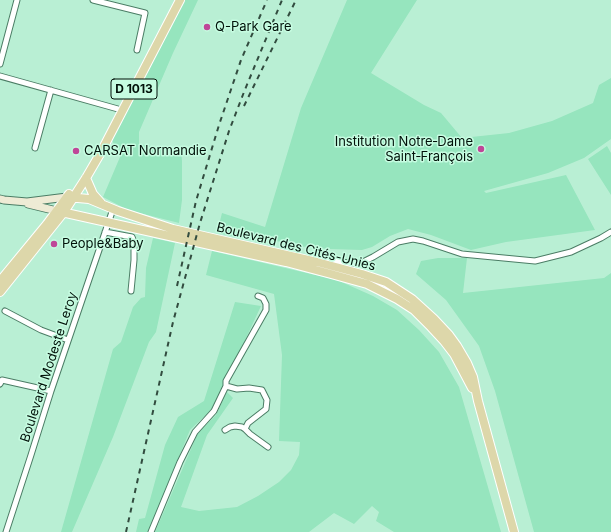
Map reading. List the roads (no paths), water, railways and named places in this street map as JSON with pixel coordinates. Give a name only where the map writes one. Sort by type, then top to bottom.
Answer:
[{"type":"main road","name":"D 1013","points":[[0,292],[48,233],[70,197],[175,0]]},
{"type":"main road","name":"D 1013","points":[[70,197],[86,178],[100,154],[180,0]]},
{"type":"main road","points":[[86,178],[93,194],[102,204]]},
{"type":"main road","points":[[22,202],[70,197]]},
{"type":"main road","name":"Boulevard des Cités-Unies","points":[[70,197],[89,199],[113,209],[173,229],[317,262],[362,274],[386,282],[412,299],[434,318],[449,335],[467,363],[473,377],[478,401],[514,532]]},
{"type":"main road","points":[[0,199],[22,202],[61,211]]},
{"type":"main road","name":"D 1013","points":[[0,281],[47,224],[61,211]]},
{"type":"main road","name":"Boulevard des Cités-Unies","points":[[61,211],[286,262],[367,284],[389,294],[414,310],[444,341],[454,354],[478,401]]},
{"type":"main road","points":[[48,233],[65,218],[73,214]]},
{"type":"street","points":[[0,64],[17,0]]},
{"type":"street","points":[[93,0],[145,13],[137,50]]},
{"type":"street","points":[[0,76],[118,109]]},
{"type":"street","points":[[35,148],[51,90]]},
{"type":"street","name":"Boulevard Modeste Leroy","points":[[6,532],[50,391],[113,209]]},
{"type":"street","points":[[105,232],[132,237],[134,242],[134,260],[130,291]]},
{"type":"street","points":[[270,251],[354,264],[373,257],[398,242],[413,239],[462,254],[535,260],[571,252],[611,232]]},
{"type":"street","points":[[151,532],[180,462],[195,432],[214,411],[226,386],[226,381],[266,310],[266,304],[263,298],[258,296]]},
{"type":"street","points":[[5,311],[41,330],[68,340]]},
{"type":"street","points":[[1,381],[50,391]]},
{"type":"street","points":[[226,386],[238,389],[249,388],[262,390],[267,400],[266,409],[248,423],[245,429]]},
{"type":"street","points":[[225,430],[235,426],[242,427],[268,446]]},
{"type":"railway","points":[[177,286],[196,201],[219,125],[241,60],[267,0]]},
{"type":"railway","points":[[126,532],[173,322],[200,223],[229,131],[282,0]]},
{"type":"railway","points":[[244,106],[296,0]]},
{"type":"place","name":"Q-Park Gare","points":[[207,27]]},
{"type":"place","name":"Institution Notre‐Dame Saint‐François","points":[[481,149]]},
{"type":"place","name":"CARSAT Normandie","points":[[76,151]]},
{"type":"place","name":"People&Baby","points":[[54,244]]}]
